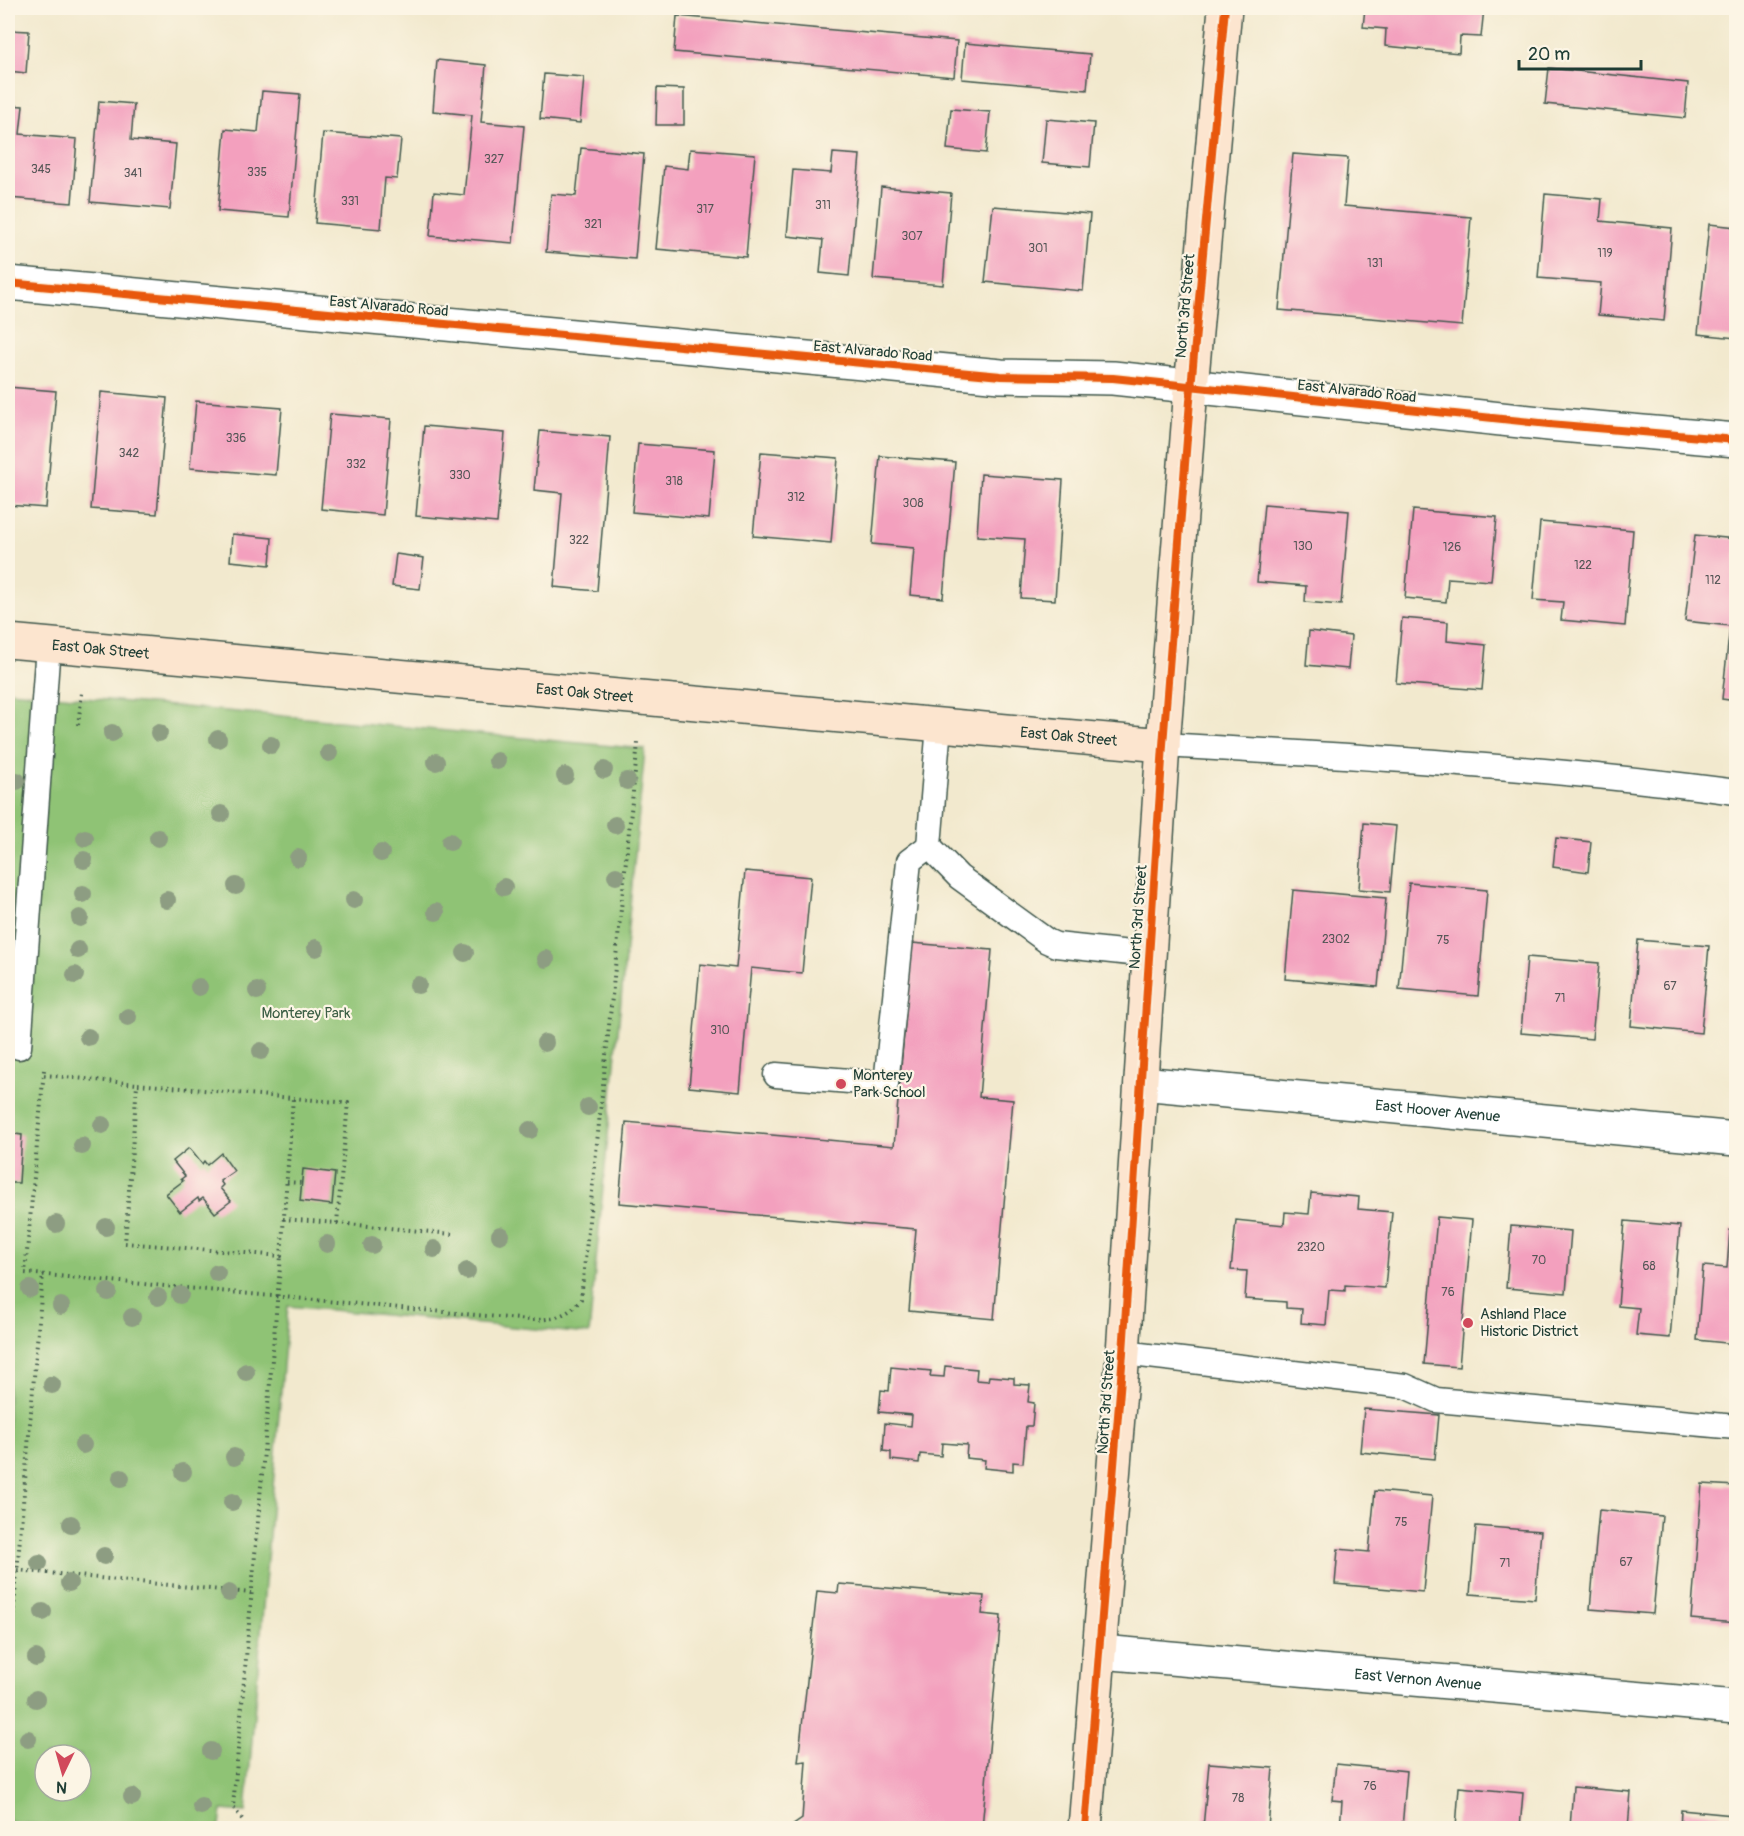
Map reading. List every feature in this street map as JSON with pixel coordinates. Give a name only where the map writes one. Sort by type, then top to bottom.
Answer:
[{"type":"street","name":"North 3rd Street","points":[[1085,1828],[1101,1652],[1123,1353],[1163,745],[1191,388],[1225,8]]},
{"type":"street","name":"East Alvarado Road","points":[[8,283],[1001,376],[1113,378],[1191,388],[1737,440]]},
{"type":"street","name":"East Oak Street","points":[[8,641],[1163,745]]},
{"type":"street","name":"East Hoover Avenue","points":[[1141,1083],[1737,1138]]},
{"type":"street","name":"East Vernon Avenue","points":[[1101,1652],[1737,1707]]},
{"type":"lane","points":[[19,1047],[48,645]]},
{"type":"lane","points":[[776,1075],[886,1084],[909,861],[929,846],[939,725]]},
{"type":"lane","points":[[1163,745],[1465,764],[1651,781],[1737,792]]},
{"type":"lane","points":[[929,846],[959,877],[1047,941],[1069,947],[1149,955]]},
{"type":"lane","points":[[1123,1353],[1405,1386],[1436,1400],[1737,1427]]},
{"type":"path","points":[[337,1223],[348,1102],[44,1075],[26,1273],[530,1320],[545,1320],[564,1315],[575,1308],[581,1299],[638,743]]},
{"type":"path","points":[[137,1084],[124,1243],[281,1256]]},
{"type":"path","points":[[242,1820],[233,1806],[293,1098]]},
{"type":"path","points":[[287,1182],[302,1183]]},
{"type":"path","points":[[284,1219],[453,1233]]},
{"type":"path","points":[[8,1675],[43,1274]]},
{"type":"path","points":[[17,1570],[251,1593]]},
{"type":"green space","name":"Monterey Park","points":[[8,691],[645,749],[589,1334],[288,1306],[246,1812],[222,1810],[220,1825],[215,1828],[81,1828],[8,1822]]},
{"type":"building","points":[[1365,8],[1484,8],[1481,37],[1460,36],[1459,53],[1385,46],[1386,29],[1363,27]]},
{"type":"building","points":[[677,16],[957,41],[954,77],[674,52]]},
{"type":"building","points":[[8,30],[29,31],[26,73],[8,71]]},
{"type":"building","points":[[965,43],[1090,54],[1087,90],[962,79]]},
{"type":"building","points":[[437,60],[486,65],[481,122],[524,126],[513,243],[430,236],[434,192],[464,195],[472,115],[433,111]]},
{"type":"building","points":[[1549,68],[1688,83],[1685,118],[1545,104]]},
{"type":"building","points":[[544,74],[584,77],[580,123],[540,119]]},
{"type":"building","points":[[657,88],[684,89],[684,125],[656,125]]},
{"type":"building","points":[[262,91],[300,94],[289,217],[218,211],[225,129],[258,132]]},
{"type":"building","points":[[99,101],[134,104],[131,140],[176,144],[170,209],[90,202]]},
{"type":"building","points":[[8,105],[23,106],[20,134],[77,139],[72,203],[8,198]]},
{"type":"building","points":[[951,109],[990,112],[986,153],[947,149]]},
{"type":"building","points":[[1046,119],[1094,123],[1090,167],[1042,163]]},
{"type":"building","points":[[323,133],[401,139],[397,179],[385,178],[381,229],[315,223]]},
{"type":"building","points":[[581,148],[644,154],[635,259],[546,252],[551,194],[576,196]]},
{"type":"building","points":[[690,149],[755,154],[746,257],[656,249],[664,166],[688,169]]},
{"type":"building","points":[[833,153],[860,155],[849,276],[820,273],[823,240],[787,236],[793,170],[831,173]]},
{"type":"building","points":[[1293,154],[1348,158],[1344,206],[1471,217],[1462,326],[1279,310]]},
{"type":"building","points":[[881,187],[951,193],[943,285],[873,279]]},
{"type":"building","points":[[1545,194],[1602,199],[1600,221],[1672,228],[1664,321],[1598,315],[1601,283],[1538,278]]},
{"type":"building","points":[[993,206],[1090,214],[1083,291],[985,282]]},
{"type":"building","points":[[1709,224],[1736,227],[1736,338],[1698,334]]},
{"type":"building","points":[[8,387],[56,391],[46,508],[8,505]]},
{"type":"building","points":[[101,392],[167,398],[157,514],[91,509]]},
{"type":"building","points":[[196,401],[282,408],[276,475],[190,468]]},
{"type":"building","points":[[330,414],[391,419],[383,515],[321,509]]},
{"type":"building","points":[[424,426],[505,433],[497,523],[416,516]]},
{"type":"building","points":[[540,431],[610,437],[597,591],[554,587],[562,493],[534,490]]},
{"type":"building","points":[[638,444],[715,450],[709,519],[632,512]]},
{"type":"building","points":[[761,452],[838,458],[831,543],[753,536]]},
{"type":"building","points":[[880,456],[955,462],[943,598],[910,595],[914,548],[872,544]]},
{"type":"building","points":[[981,474],[1063,480],[1055,600],[1021,598],[1025,539],[977,536]]},
{"type":"building","points":[[1264,504],[1349,511],[1341,605],[1305,602],[1306,586],[1257,582]]},
{"type":"building","points":[[1413,510],[1497,517],[1491,581],[1448,578],[1446,602],[1405,598]]},
{"type":"building","points":[[1540,522],[1633,530],[1625,626],[1561,620],[1563,602],[1533,600]]},
{"type":"building","points":[[232,534],[272,538],[270,565],[230,561]]},
{"type":"building","points":[[1695,535],[1736,539],[1736,701],[1722,699],[1730,626],[1685,621]]},
{"type":"building","points":[[396,554],[424,558],[420,589],[392,586]]},
{"type":"building","points":[[1402,618],[1448,622],[1447,641],[1486,645],[1482,690],[1396,683]]},
{"type":"building","points":[[1309,631],[1351,636],[1348,669],[1306,665]]},
{"type":"building","points":[[1364,823],[1396,826],[1390,892],[1359,889]]},
{"type":"building","points":[[1556,838],[1591,842],[1588,872],[1553,867]]},
{"type":"building","points":[[745,871],[811,877],[802,973],[751,968],[740,1092],[689,1087],[700,964],[736,968]]},
{"type":"building","points":[[1409,883],[1487,890],[1478,996],[1399,989]]},
{"type":"building","points":[[1293,890],[1386,898],[1378,987],[1285,979]]},
{"type":"building","points":[[1638,940],[1709,946],[1701,1033],[1631,1026]]},
{"type":"building","points":[[912,943],[992,950],[979,1097],[1013,1100],[994,1319],[909,1311],[916,1229],[619,1203],[626,1122],[894,1146]]},
{"type":"building","points":[[1527,957],[1599,963],[1592,1039],[1521,1033]]},
{"type":"building","points":[[8,1133],[22,1135],[19,1183],[8,1183]]},
{"type":"building","points":[[189,1148],[202,1164],[204,1161],[207,1165],[221,1153],[234,1171],[220,1181],[223,1185],[220,1188],[231,1201],[215,1213],[203,1198],[199,1201],[198,1198],[180,1212],[166,1194],[183,1181],[181,1179],[185,1176],[173,1161]]},
{"type":"building","points":[[303,1169],[335,1173],[332,1205],[300,1201]]},
{"type":"building","points":[[1311,1193],[1359,1197],[1358,1209],[1392,1212],[1385,1288],[1345,1285],[1345,1291],[1329,1290],[1326,1325],[1301,1323],[1302,1309],[1286,1308],[1286,1302],[1245,1299],[1247,1271],[1231,1270],[1236,1220],[1284,1225],[1285,1212],[1309,1214]]},
{"type":"building","points":[[1437,1217],[1472,1220],[1459,1367],[1424,1364]]},
{"type":"building","points":[[1625,1221],[1680,1226],[1670,1338],[1636,1335],[1639,1308],[1618,1306]]},
{"type":"building","points":[[1511,1226],[1571,1231],[1566,1293],[1506,1288]]},
{"type":"building","points":[[1730,1230],[1736,1231],[1736,1344],[1697,1340],[1703,1266],[1727,1268]]},
{"type":"building","points":[[945,1366],[977,1369],[976,1380],[988,1381],[989,1376],[1014,1378],[1014,1384],[1030,1385],[1028,1402],[1034,1403],[1032,1426],[1026,1426],[1023,1463],[1013,1462],[1013,1471],[984,1468],[985,1460],[966,1458],[967,1445],[942,1443],[941,1456],[920,1454],[919,1463],[891,1460],[891,1452],[883,1451],[885,1423],[911,1426],[912,1415],[879,1412],[881,1390],[889,1391],[891,1367],[931,1371],[930,1376],[944,1377]]},
{"type":"building","points":[[1364,1409],[1439,1415],[1435,1459],[1360,1452]]},
{"type":"building","points":[[1702,1484],[1736,1486],[1736,1623],[1691,1619]]},
{"type":"building","points":[[1375,1491],[1432,1496],[1423,1592],[1335,1584],[1338,1549],[1369,1552]]},
{"type":"building","points":[[1599,1510],[1662,1516],[1653,1614],[1590,1609]]},
{"type":"building","points":[[1476,1526],[1541,1531],[1535,1599],[1470,1594]]},
{"type":"building","points":[[839,1584],[984,1596],[982,1614],[1001,1616],[982,1828],[789,1828],[802,1819],[806,1761],[798,1762],[817,1591],[838,1593]]},
{"type":"building","points":[[1209,1763],[1273,1768],[1268,1828],[1203,1828]]},
{"type":"building","points":[[1336,1764],[1407,1771],[1402,1828],[1340,1828],[1342,1801],[1332,1800]]},
{"type":"building","points":[[1459,1787],[1523,1793],[1520,1828],[1456,1828]]},
{"type":"building","points":[[1573,1787],[1631,1792],[1628,1828],[1570,1828]]},
{"type":"building","points":[[1681,1810],[1733,1815],[1732,1828],[1680,1828]]},
{"type":"cycle path","points":[[1085,1828],[1123,1353],[1163,745],[1191,388],[1225,8]]},
{"type":"cycle path","points":[[8,283],[1001,376],[1113,378],[1549,424],[1736,440]]},
{"type":"place","name":"Monterey Park School","points":[[841,1084]]},
{"type":"place","name":"Ashland Place Historic District","points":[[1468,1323]]}]
